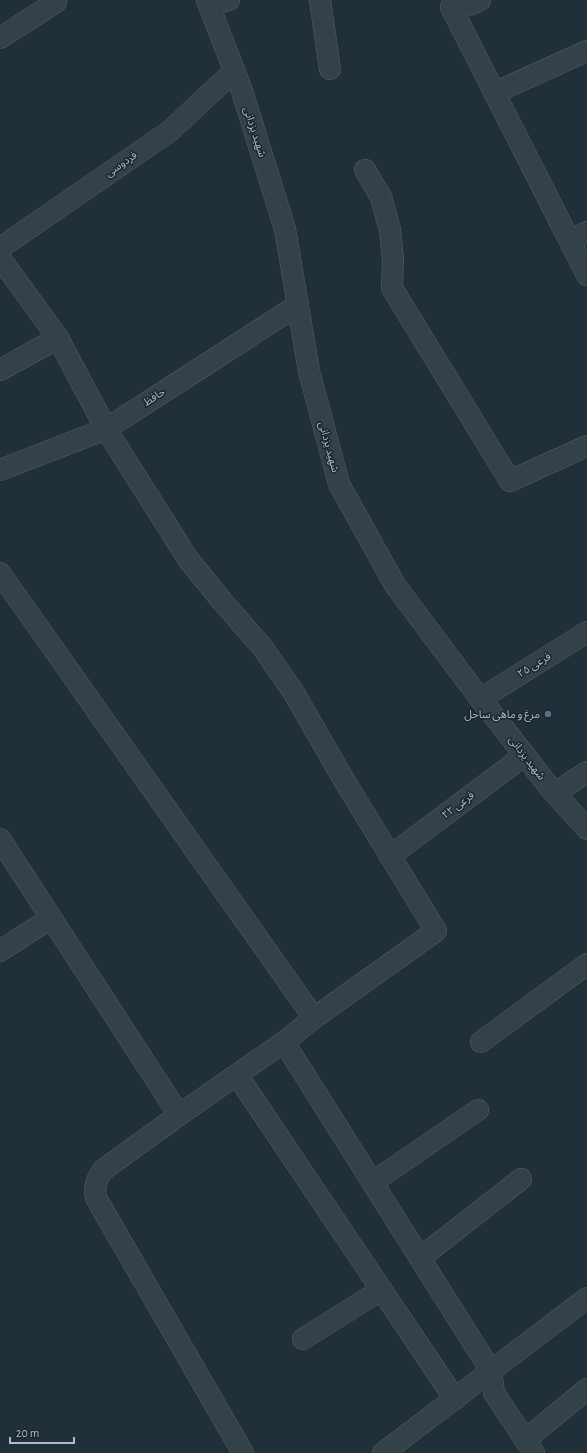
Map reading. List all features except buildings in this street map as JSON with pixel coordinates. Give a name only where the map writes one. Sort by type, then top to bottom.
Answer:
[{"type":"street","points":[[320,0],[330,69]]},
{"type":"street","points":[[474,1],[451,7],[494,93],[578,236],[587,276]]},
{"type":"street","points":[[0,38],[56,2]]},
{"type":"street","name":"شهید یزدانی","points":[[215,2],[234,71],[242,91],[285,229],[309,371],[339,484],[394,586],[480,699],[555,793],[587,829]]},
{"type":"street","points":[[494,93],[587,51]]},
{"type":"street","name":"فردوسی","points":[[0,248],[170,131],[234,71]]},
{"type":"street","points":[[366,170],[381,197],[390,230],[393,260],[392,288],[510,481],[587,446]]},
{"type":"street","points":[[0,258],[58,338],[106,429],[188,558],[222,601],[263,648],[294,693],[344,780],[436,931],[314,1018],[284,1042],[179,1114],[103,1170],[97,1178],[94,1189],[96,1198],[243,1453]]},
{"type":"street","name":"حافظ","points":[[0,470],[106,429],[298,305]]},
{"type":"street","points":[[0,370],[58,338]]},
{"type":"street","points":[[0,573],[314,1018]]},
{"type":"street","name":"فرعی ۲۵","points":[[480,699],[587,632]]},
{"type":"street","name":"فرعی ۲۲","points":[[390,856],[525,755]]},
{"type":"street","points":[[555,793],[587,772]]},
{"type":"street","points":[[0,839],[179,1114]]},
{"type":"street","points":[[0,951],[51,918]]},
{"type":"street","points":[[481,1042],[587,964]]},
{"type":"street","points":[[284,1042],[491,1371],[494,1393],[530,1446],[587,1389]]},
{"type":"street","points":[[237,1075],[454,1399]]},
{"type":"street","points":[[373,1182],[478,1110]]},
{"type":"street","points":[[420,1258],[521,1179]]},
{"type":"street","points":[[303,1339],[381,1290]]},
{"type":"street","points":[[383,1453],[587,1298]]},
{"type":"place","name":"مرغ و ماهی ساحل","points":[[548,714]]}]
